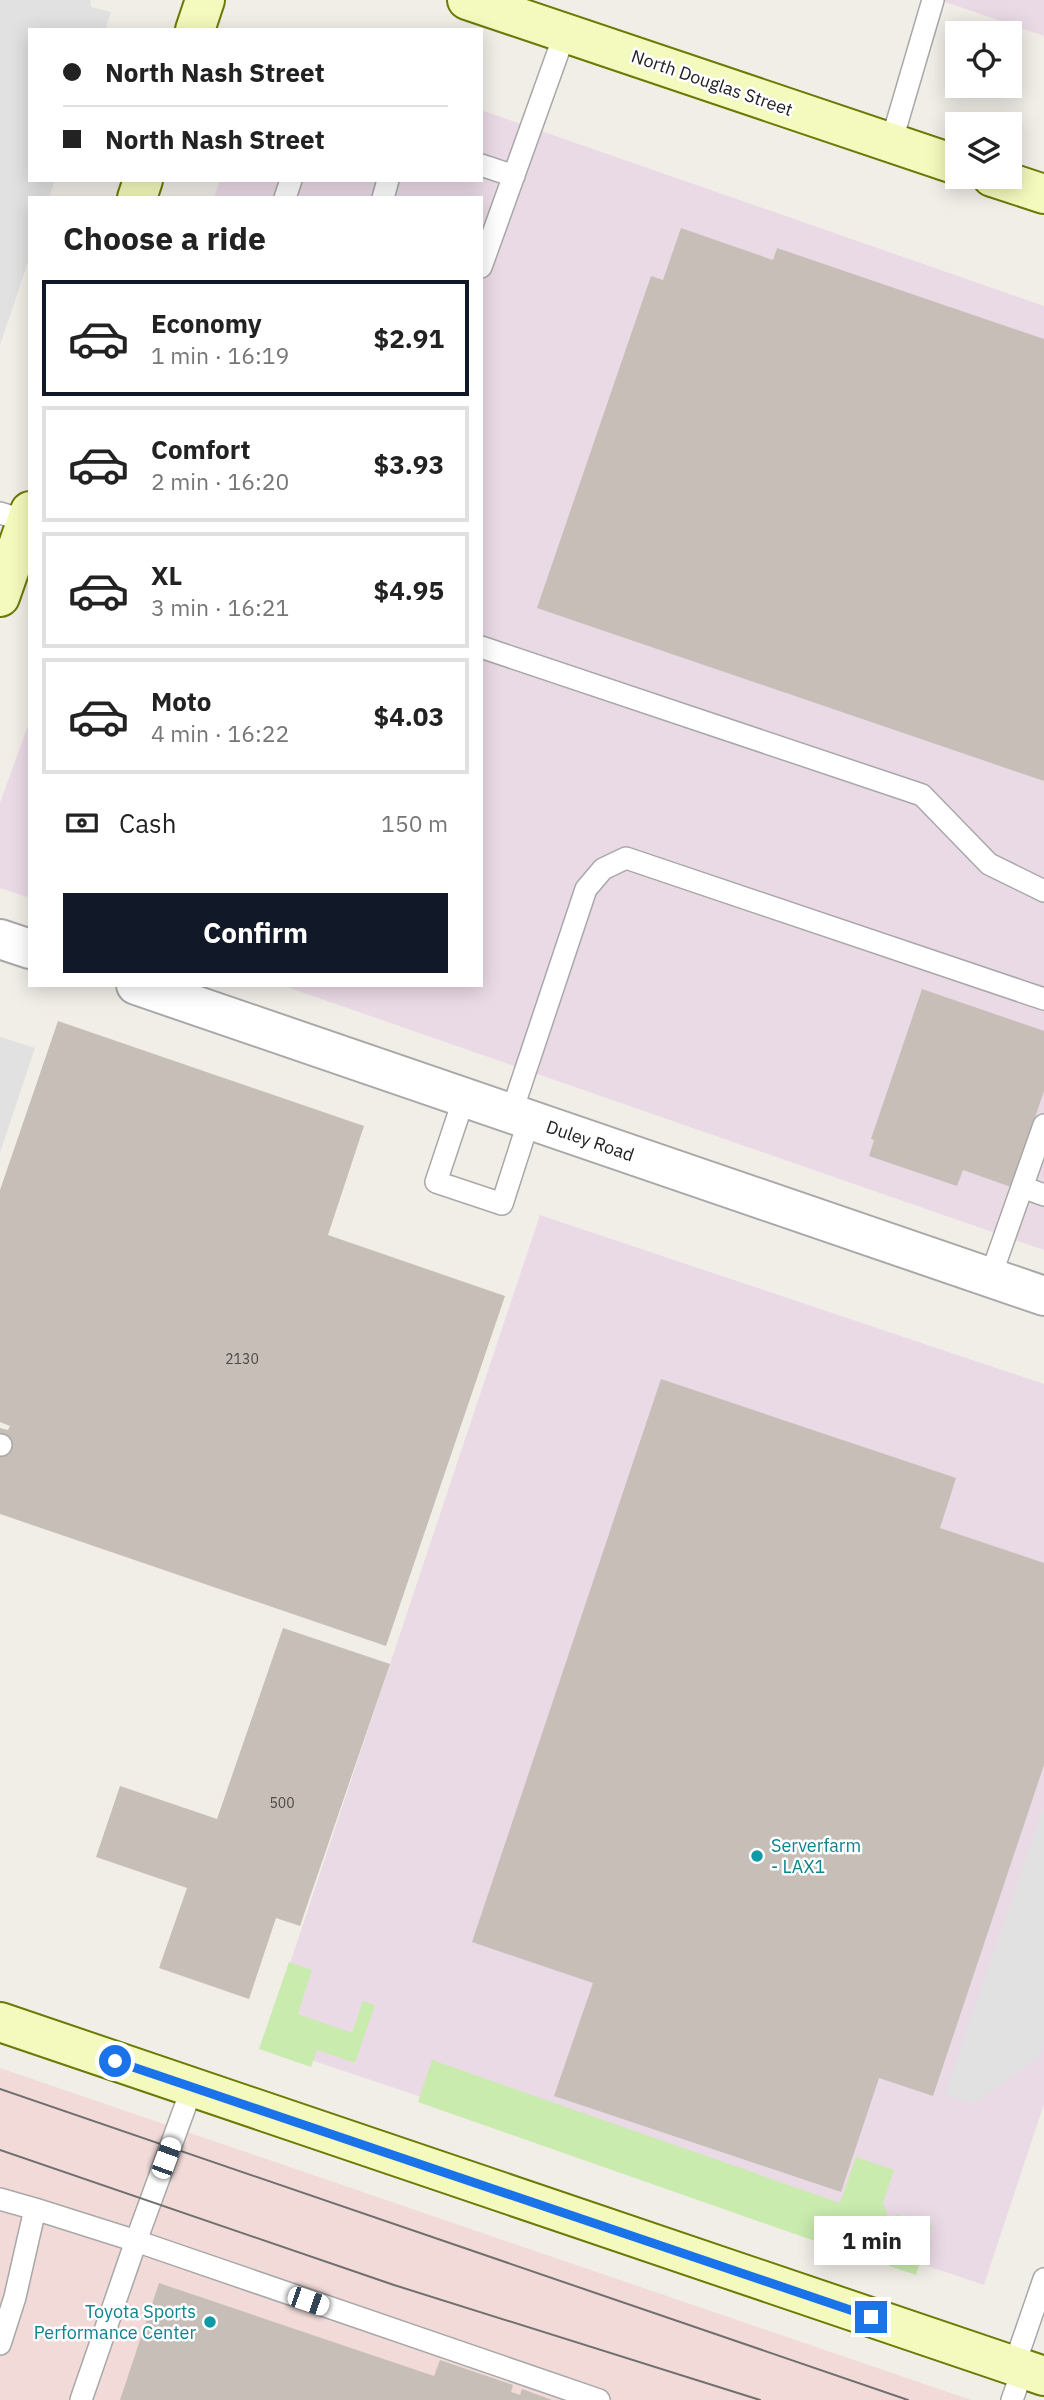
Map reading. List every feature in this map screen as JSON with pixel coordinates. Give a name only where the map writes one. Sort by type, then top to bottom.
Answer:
[{"type":"street","points":[[196,28],[205,0]]},
{"type":"street","name":"North Douglas Street","points":[[467,0],[945,161]]},
{"type":"street","points":[[1022,187],[1044,194]]},
{"type":"street","points":[[0,597],[19,515]]},
{"type":"street","points":[[0,939],[28,948]]},
{"type":"street","name":"Duley Road","points":[[142,987],[1044,1296]]},
{"type":"street","points":[[0,2022],[1023,2378]]},
{"type":"lane","points":[[891,143],[933,0]]},
{"type":"lane","points":[[483,262],[565,33]]},
{"type":"lane","points":[[483,166],[514,177]]},
{"type":"lane","points":[[483,648],[922,795],[989,864],[1044,891]]},
{"type":"lane","points":[[464,1098],[436,1182],[502,1204],[520,1117],[586,889],[603,869],[626,858],[1044,999]]},
{"type":"lane","points":[[990,1278],[1044,1125]]},
{"type":"lane","points":[[1022,1187],[1044,1195]]},
{"type":"lane","points":[[81,2400],[192,2088]]},
{"type":"lane","points":[[0,2199],[136,2241],[599,2400]]},
{"type":"lane","points":[[0,2344],[15,2297],[35,2209]]},
{"type":"lane","points":[[1023,2378],[1044,2279]]},
{"type":"shaded area","points":[[0,0],[90,0],[91,7],[111,12],[106,28],[28,28],[28,182],[54,182],[50,196],[28,196],[28,262],[0,345]]},
{"type":"shaded area","points":[[939,0],[1044,0],[1044,36],[1022,28],[1022,21],[1001,21]]},
{"type":"shaded area","points":[[483,111],[1044,306],[1044,1250],[287,987],[483,987],[483,196],[215,196],[219,182],[483,182]]},
{"type":"shaded area","points":[[28,726],[28,897],[0,888],[0,803]]},
{"type":"shaded area","points":[[0,1037],[35,1048],[0,1153]]},
{"type":"shaded area","points":[[540,1215],[1044,1384],[1044,2104],[984,2285],[263,2044]]},
{"type":"shaded area","points":[[1044,1805],[1044,2044],[1039,2057],[973,2104],[945,2094]]},
{"type":"shaded area","points":[[0,2068],[971,2400],[0,2400]]},
{"type":"green space","points":[[289,1962],[312,1970],[298,2014],[352,2033],[363,2001],[375,2005],[355,2063],[317,2050],[311,2067],[259,2049]]},
{"type":"green space","points":[[432,2060],[840,2203],[856,2157],[894,2170],[883,2203],[888,2216],[872,2261],[418,2102]]},
{"type":"green space","points":[[896,2214],[932,2226],[916,2275],[889,2266],[895,2249],[886,2245]]},
{"type":"building","points":[[681,228],[773,260],[777,248],[1044,339],[1044,781],[537,608],[651,276],[663,280]]},
{"type":"building","points":[[922,989],[1044,1031],[1044,1091],[1011,1187],[963,1170],[957,1186],[869,1156],[874,1140],[871,1139]]},
{"type":"building","points":[[58,1021],[364,1126],[328,1235],[505,1296],[386,1646],[0,1514],[0,1428],[8,1430],[10,1426],[0,1422],[0,1190]]},
{"type":"building","name":"Serverfarm - LAX1","points":[[661,1379],[956,1478],[940,1528],[1044,1563],[1044,1765],[933,2096],[879,2078],[841,2192],[554,2096],[593,1983],[472,1942]]},
{"type":"building","points":[[283,1628],[390,1664],[300,1926],[276,1918],[249,1999],[159,1968],[187,1888],[96,1857],[120,1786],[217,1819]]},
{"type":"building","name":"Toyota Sports Performance Center","points":[[159,2283],[434,2376],[440,2360],[513,2385],[511,2392],[520,2395],[522,2389],[552,2400],[120,2400]]},
{"type":"tram line","points":[[0,2089],[908,2400]]},
{"type":"tram line","points":[[0,2150],[394,2285],[760,2400]]},
{"type":"place","name":"Serverfarm - LAX1","points":[[757,1856]]},
{"type":"place","name":"Toyota Sports Performance Center","points":[[210,2322]]},
{"type":"route","points":[[115,2061],[871,2317]]}]
